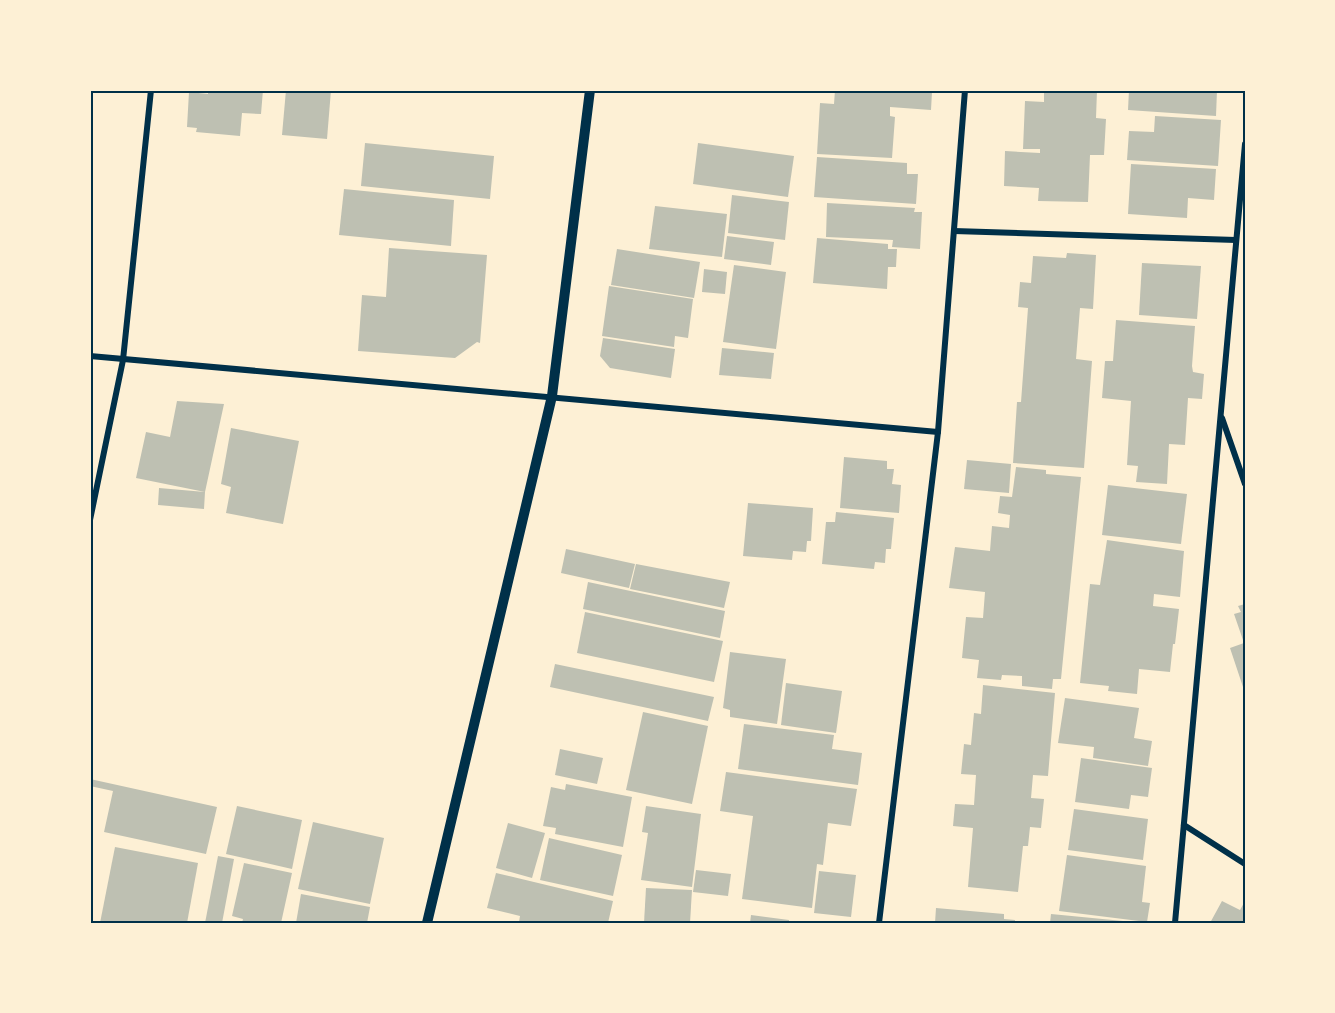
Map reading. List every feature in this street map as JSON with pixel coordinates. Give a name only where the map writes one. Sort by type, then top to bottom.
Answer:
[{"type":"street","points":[[90,520],[123,360],[151,90]]},
{"type":"street","points":[[426,923],[552,396],[590,90]]},
{"type":"street","points":[[879,923],[938,432],[965,90]]},
{"type":"street","points":[[1175,923],[1245,144]]},
{"type":"street","points":[[954,231],[1236,240]]},
{"type":"street","points":[[90,356],[938,432]]},
{"type":"street","points":[[1221,414],[1245,484]]},
{"type":"street","points":[[1184,825],[1245,864]]},
{"type":"building","points":[[208,90],[263,90],[261,114],[242,113],[240,136],[196,132],[197,128],[187,127],[189,92],[208,94]]},
{"type":"building","points":[[286,90],[331,90],[327,139],[282,135]]},
{"type":"building","points":[[835,90],[932,92],[931,110],[890,107],[890,116],[895,117],[892,158],[817,154],[820,103],[834,104]]},
{"type":"building","points":[[1044,90],[1097,90],[1096,118],[1106,119],[1104,155],[1090,155],[1088,202],[1038,201],[1039,188],[1004,186],[1005,151],[1040,153],[1040,149],[1023,149],[1025,101],[1044,102]]},
{"type":"building","points":[[1129,90],[1217,90],[1216,116],[1128,110]]},
{"type":"building","points":[[1155,116],[1221,120],[1218,166],[1127,160],[1129,131],[1154,132]]},
{"type":"building","points":[[365,143],[494,156],[490,199],[361,186]]},
{"type":"building","points":[[698,143],[794,156],[788,197],[693,184]]},
{"type":"building","points":[[817,157],[907,163],[907,174],[918,174],[916,204],[814,197]]},
{"type":"building","points":[[1131,164],[1216,169],[1214,200],[1188,198],[1187,218],[1128,214]]},
{"type":"building","points":[[344,189],[454,200],[451,246],[339,235]]},
{"type":"building","points":[[732,195],[789,202],[785,240],[728,233]]},
{"type":"building","points":[[827,203],[915,208],[914,212],[922,212],[920,249],[892,247],[893,240],[826,237]]},
{"type":"building","points":[[655,206],[727,214],[722,257],[649,249]]},
{"type":"building","points":[[727,236],[774,242],[771,265],[724,259]]},
{"type":"building","points":[[817,238],[888,244],[888,249],[897,249],[896,267],[888,267],[887,289],[813,283]]},
{"type":"building","points":[[389,248],[487,255],[480,343],[477,342],[455,358],[358,351],[362,295],[386,297]]},
{"type":"building","points":[[617,249],[700,262],[694,298],[611,285]]},
{"type":"building","points":[[1067,253],[1096,255],[1093,309],[1080,308],[1076,359],[1092,361],[1084,468],[1013,463],[1017,402],[1021,402],[1028,308],[1018,307],[1020,282],[1031,283],[1033,256],[1066,258]]},
{"type":"building","points":[[1142,263],[1201,266],[1197,319],[1139,315]]},
{"type":"building","points":[[734,265],[786,272],[776,349],[723,342]]},
{"type":"building","points":[[704,269],[727,272],[725,294],[702,292]]},
{"type":"building","points":[[609,286],[693,299],[688,338],[675,336],[674,347],[602,336]]},
{"type":"building","points":[[1116,320],[1195,326],[1192,366],[1193,372],[1204,374],[1202,399],[1188,398],[1185,445],[1169,444],[1167,484],[1136,482],[1138,466],[1127,465],[1131,401],[1102,398],[1105,361],[1113,361]]},
{"type":"building","points":[[603,338],[675,349],[671,378],[610,368],[600,356]]},
{"type":"building","points":[[722,348],[774,353],[771,379],[719,375]]},
{"type":"building","points":[[177,401],[224,404],[205,492],[136,478],[146,432],[170,437]]},
{"type":"building","points":[[231,428],[299,441],[283,524],[226,513],[231,487],[221,484]]},
{"type":"building","points":[[844,457],[887,461],[887,469],[894,469],[892,484],[901,485],[899,513],[840,508]]},
{"type":"building","points":[[967,460],[1011,464],[1009,493],[964,489]]},
{"type":"building","points":[[1016,467],[1046,470],[1046,474],[1081,477],[1061,679],[1053,679],[1052,689],[1022,686],[1022,676],[1002,675],[1001,680],[977,678],[979,660],[962,658],[966,617],[983,618],[985,592],[949,588],[955,547],[990,551],[992,526],[1009,528],[1010,515],[998,513],[1000,496],[1012,497]]},
{"type":"building","points":[[1108,485],[1187,494],[1181,544],[1102,535]]},
{"type":"building","points":[[159,488],[205,492],[204,509],[158,505]]},
{"type":"building","points":[[748,503],[813,508],[811,541],[807,541],[806,552],[793,551],[792,560],[743,556]]},
{"type":"building","points":[[836,512],[894,518],[891,549],[886,549],[885,563],[875,562],[874,569],[822,564],[826,522],[835,522]]},
{"type":"building","points":[[1107,540],[1184,551],[1180,597],[1154,594],[1153,606],[1179,609],[1170,672],[1139,669],[1137,694],[1108,691],[1109,686],[1080,683],[1090,584],[1100,585]]},
{"type":"building","points":[[566,549],[635,564],[629,588],[561,573]]},
{"type":"building","points":[[636,564],[730,582],[724,608],[630,589]]},
{"type":"building","points":[[588,582],[725,611],[720,638],[583,609]]},
{"type":"building","points":[[1245,604],[1245,693],[1230,648],[1244,643],[1234,614],[1241,612],[1238,606]]},
{"type":"building","points":[[585,612],[723,641],[714,682],[577,653]]},
{"type":"building","points":[[730,652],[786,659],[777,724],[730,717],[730,710],[723,708]]},
{"type":"building","points":[[555,664],[714,697],[708,721],[550,687]]},
{"type":"building","points":[[786,683],[842,691],[836,733],[781,725]]},
{"type":"building","points":[[983,685],[1055,693],[1048,776],[1033,775],[1031,798],[1044,799],[1041,828],[1030,827],[1028,846],[1023,846],[1018,892],[968,887],[973,828],[953,826],[955,804],[974,805],[976,775],[961,774],[964,744],[971,745],[974,713],[981,714]]},
{"type":"building","points":[[1065,698],[1139,708],[1134,738],[1152,741],[1148,766],[1093,758],[1094,747],[1058,743]]},
{"type":"building","points":[[643,712],[708,726],[692,804],[626,790]]},
{"type":"building","points":[[744,724],[834,735],[832,749],[862,753],[858,785],[738,769]]},
{"type":"building","points":[[560,749],[603,758],[597,784],[555,775]]},
{"type":"building","points":[[1081,758],[1152,768],[1148,797],[1131,795],[1129,809],[1075,802]]},
{"type":"building","points":[[726,772],[857,789],[851,826],[828,823],[823,865],[817,864],[812,908],[742,899],[753,816],[720,811]]},
{"type":"building","points":[[90,779],[217,807],[206,854],[104,832],[113,791],[90,786]]},
{"type":"building","points":[[566,784],[632,797],[623,847],[555,834],[556,828],[543,826],[551,787],[565,790]]},
{"type":"building","points":[[237,806],[302,820],[292,869],[226,854]]},
{"type":"building","points":[[646,806],[701,814],[692,887],[641,880],[648,833],[642,832]]},
{"type":"building","points":[[1074,809],[1148,819],[1143,860],[1068,850]]},
{"type":"building","points":[[313,822],[384,838],[370,904],[298,889]]},
{"type":"building","points":[[508,823],[545,833],[532,878],[496,868]]},
{"type":"building","points":[[549,838],[622,855],[613,896],[540,880]]},
{"type":"building","points":[[115,847],[198,863],[187,923],[100,923]]},
{"type":"building","points":[[1067,855],[1146,866],[1142,902],[1150,903],[1147,922],[1059,911]]},
{"type":"building","points":[[218,856],[234,859],[222,923],[205,923]]},
{"type":"building","points":[[244,863],[292,873],[281,923],[242,923],[243,919],[232,916]]},
{"type":"building","points":[[696,870],[731,874],[728,896],[693,892]]},
{"type":"building","points":[[819,871],[856,875],[851,917],[814,913]]},
{"type":"building","points":[[496,873],[613,901],[608,923],[519,922],[520,916],[487,908]]},
{"type":"building","points":[[646,888],[692,890],[690,923],[644,923]]},
{"type":"building","points":[[301,894],[370,907],[367,923],[296,923]]},
{"type":"building","points":[[1222,901],[1240,910],[1245,901],[1245,923],[1210,923]]},
{"type":"building","points":[[936,908],[1004,914],[1004,919],[1015,920],[1015,923],[935,923]]},
{"type":"building","points":[[1051,914],[1123,921],[1123,923],[1050,923]]},
{"type":"building","points":[[751,915],[789,920],[789,923],[750,923]]}]
